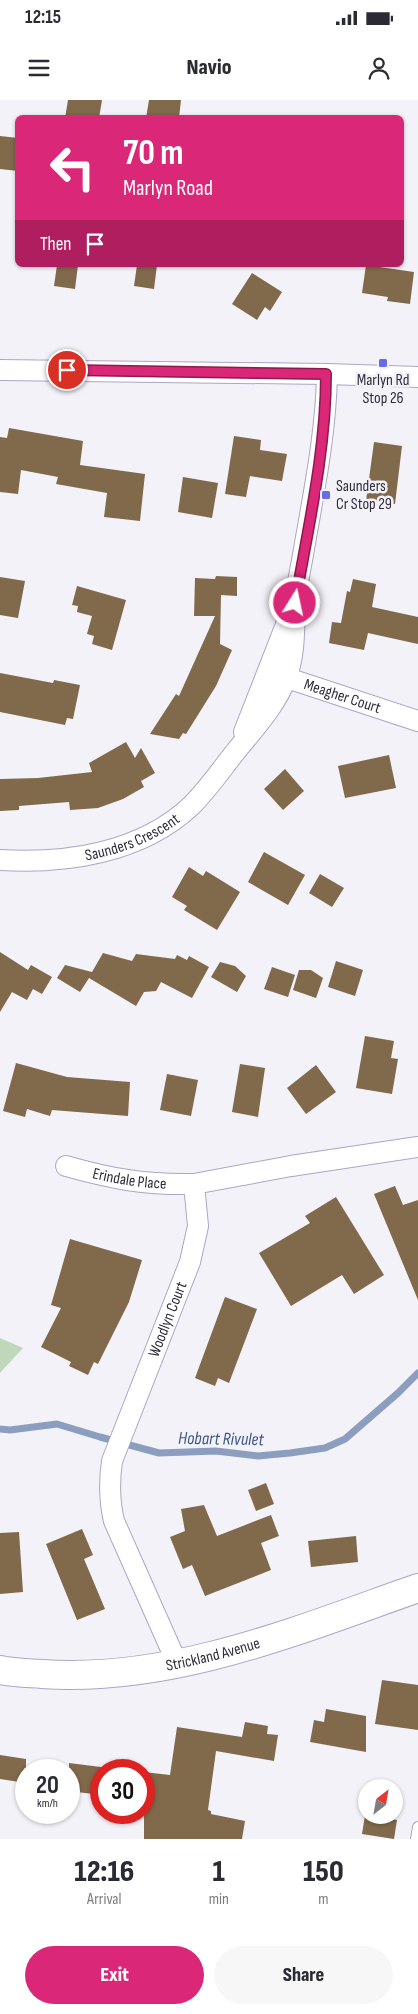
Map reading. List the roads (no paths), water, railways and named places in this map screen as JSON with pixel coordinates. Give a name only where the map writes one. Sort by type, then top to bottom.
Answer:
[{"type":"street","points":[[0,370],[326,374],[416,378]]},
{"type":"street","name":"Saunders Crescent","points":[[0,860],[22,862],[62,859],[104,853],[137,841],[166,826],[190,807],[211,785],[235,753],[277,675],[295,603],[321,449],[326,397],[326,374]]},
{"type":"street","name":"Meagher Court","points":[[277,675],[418,721]]},
{"type":"street","points":[[194,1184],[291,1166],[418,1147]]},
{"type":"street","name":"Erindale Place","points":[[66,1166],[130,1182],[164,1185],[194,1184]]},
{"type":"street","name":"Woodlyn Court","points":[[176,1663],[114,1521],[110,1505],[109,1484],[112,1461],[190,1262],[198,1226],[194,1184]]},
{"type":"street","name":"Strickland Avenue","points":[[0,1670],[57,1675],[109,1674],[176,1663],[264,1641],[418,1588]]},
{"type":"lane","points":[[416,1839],[418,1827]]},
{"type":"waterway","name":"Hobart Rivulet","points":[[0,1429],[10,1430],[57,1424],[159,1453],[216,1451],[258,1456],[290,1453],[325,1448],[345,1439],[418,1373]]},
{"type":"place","name":"Marlyn Rd Stop 26","points":[[383,363]]},
{"type":"place","name":"Saunders Cr Stop 29","points":[[326,495]]}]
